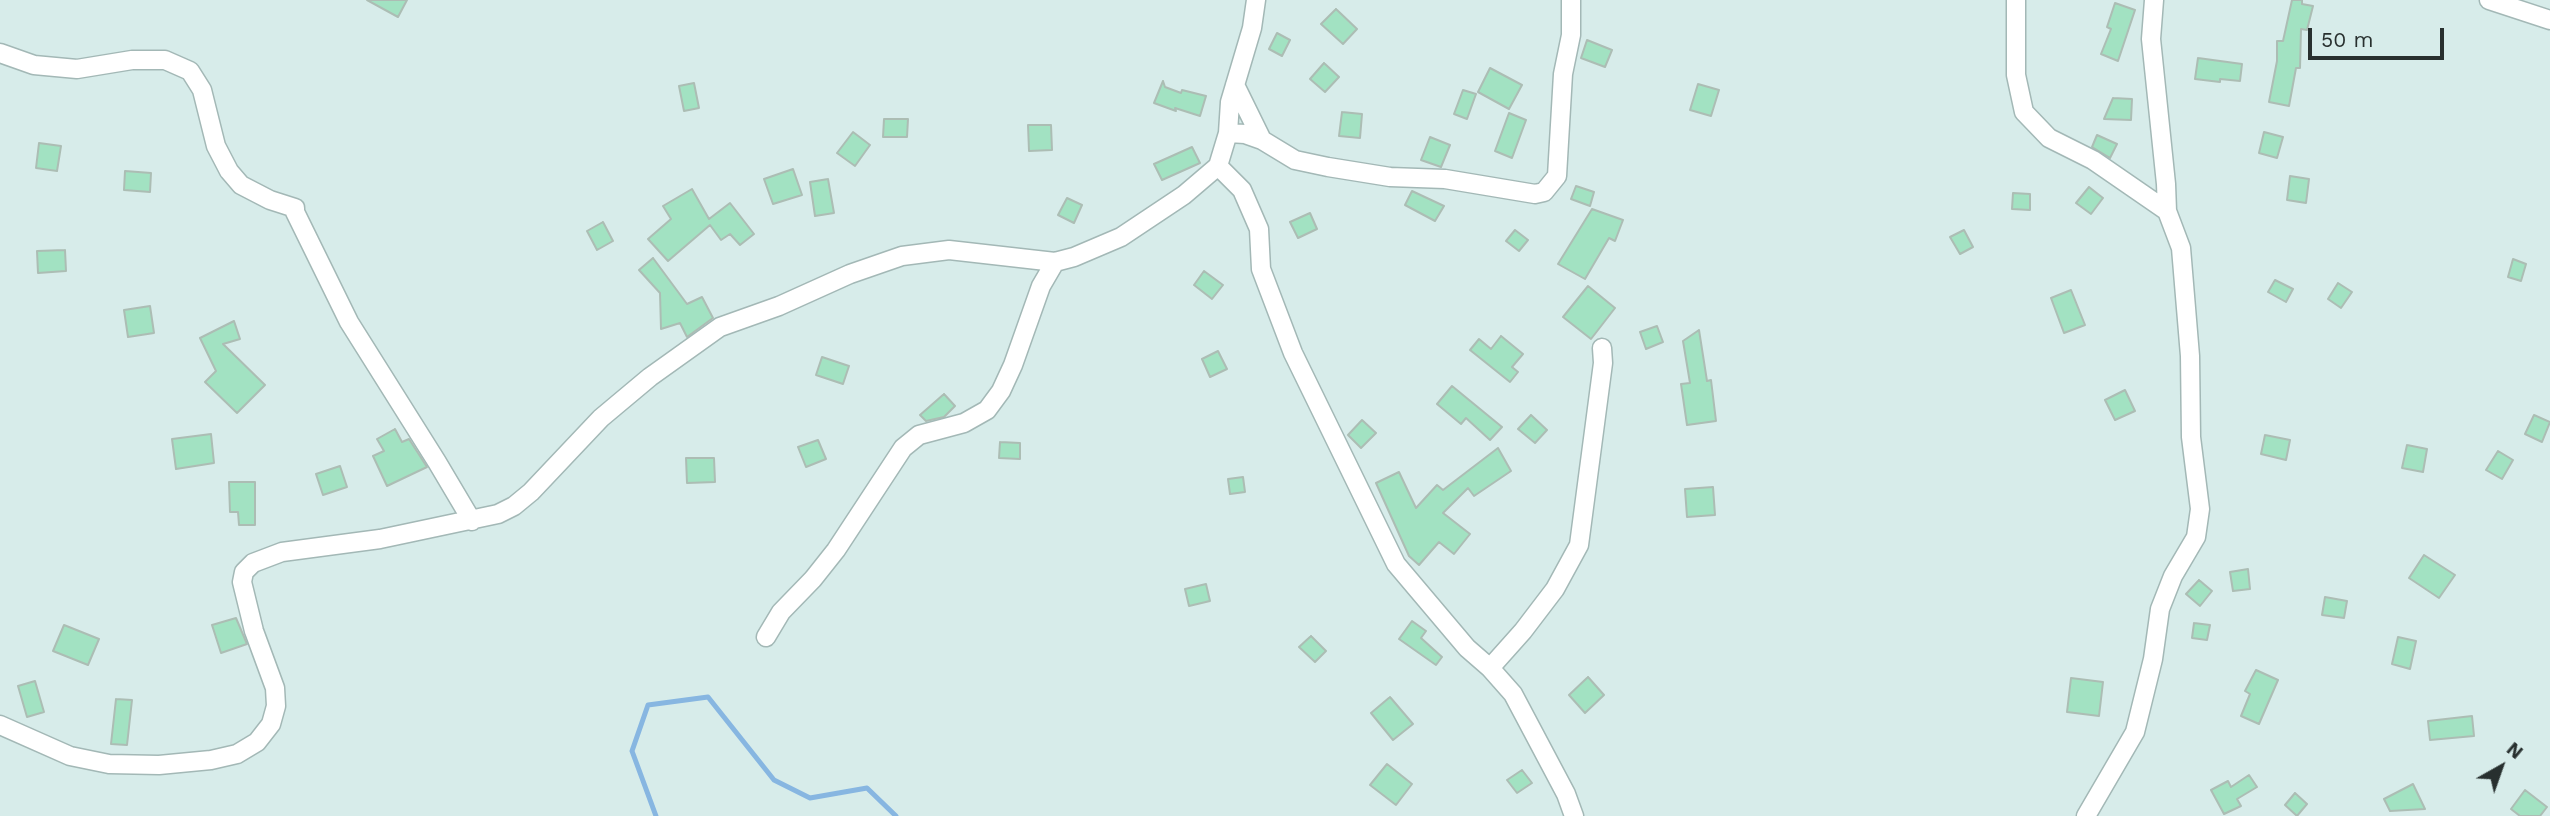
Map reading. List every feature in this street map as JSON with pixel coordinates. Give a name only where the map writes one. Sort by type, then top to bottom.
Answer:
[{"type":"street","points":[[0,725],[69,756],[109,764],[159,765],[211,760],[237,754],[257,742],[271,724],[276,706],[275,688],[254,631],[242,582],[244,572],[253,563],[282,552],[380,539],[498,514],[514,506],[531,492],[601,418],[650,377],[720,327],[779,306],[850,274],[902,256],[948,250],[1055,262],[1121,237],[1184,195],[1218,166],[1228,133],[1230,103],[1252,27],[1256,0]]},
{"type":"street","points":[[1228,133],[1245,134],[1262,140],[1295,160],[1328,167],[1390,177],[1445,179],[1535,194],[1544,192],[1557,177],[1563,75],[1571,35],[1571,0]]},
{"type":"street","points":[[2016,0],[2017,75],[2024,113],[2049,138],[2093,160],[2167,211]]},
{"type":"street","points":[[2086,816],[2135,732],[2153,659],[2160,609],[2173,576],[2196,537],[2200,509],[2191,437],[2190,356],[2180,247],[2167,211],[2151,39],[2154,0]]},
{"type":"street","points":[[2489,0],[2550,20]]},
{"type":"street","points":[[0,53],[34,65],[77,69],[132,60],[165,60],[190,71],[202,90],[216,146],[229,171],[241,186],[295,208],[349,322],[472,521]]},
{"type":"street","points":[[1235,85],[1262,140]]},
{"type":"street","points":[[1218,166],[1242,190],[1259,229],[1261,269],[1293,353],[1396,564],[1467,648],[1490,668],[1513,694],[1539,739],[1574,816]]},
{"type":"street","points":[[766,637],[781,612],[836,550],[903,448],[919,435],[964,423],[987,410],[1013,365],[1041,286],[1055,262]]},
{"type":"street","points":[[1490,668],[1555,589],[1579,545],[1603,363],[1602,348]]},
{"type":"building","points":[[367,0],[407,0],[398,17]]},
{"type":"building","points":[[2292,0],[2302,0],[2302,4],[2313,6],[2307,30],[2301,29],[2300,68],[2296,68],[2289,106],[2269,102],[2277,61],[2277,41],[2283,41]]},
{"type":"building","points":[[2115,3],[2135,10],[2118,61],[2101,54],[2111,29],[2107,27]]},
{"type":"building","points":[[1336,9],[1357,29],[1343,44],[1321,24]]},
{"type":"building","points":[[1277,33],[1290,40],[1282,56],[1269,49]]},
{"type":"building","points":[[1587,40],[1612,50],[1605,67],[1581,58]]},
{"type":"building","points":[[2198,58],[2242,64],[2240,81],[2195,79]]},
{"type":"building","points":[[1324,63],[1339,77],[1325,92],[1310,79]]},
{"type":"building","points":[[1490,68],[1522,85],[1509,109],[1478,92]]},
{"type":"building","points":[[1163,81],[1165,87],[1181,93],[1182,90],[1206,96],[1200,116],[1154,103]]},
{"type":"building","points":[[694,83],[699,108],[684,111],[679,86]]},
{"type":"building","points":[[1698,84],[1719,90],[1711,116],[1690,110]]},
{"type":"building","points":[[1463,90],[1476,94],[1467,119],[1454,114]]},
{"type":"building","points":[[2113,98],[2132,99],[2131,120],[2104,119]]},
{"type":"building","points":[[1342,112],[1362,114],[1360,138],[1339,136]]},
{"type":"building","points":[[1509,113],[1526,120],[1512,158],[1495,151]]},
{"type":"building","points":[[884,119],[908,119],[907,137],[883,137]]},
{"type":"building","points":[[1028,125],[1051,125],[1052,150],[1029,151]]},
{"type":"building","points":[[853,132],[870,145],[855,166],[837,153]]},
{"type":"building","points":[[2264,132],[2283,137],[2277,158],[2259,153]]},
{"type":"building","points":[[2097,135],[2117,144],[2110,158],[2092,147]]},
{"type":"building","points":[[1430,137],[1450,145],[1441,167],[1421,160]]},
{"type":"building","points":[[39,143],[61,146],[57,171],[36,168]]},
{"type":"building","points":[[1192,147],[1200,163],[1162,180],[1154,164]]},
{"type":"building","points":[[793,169],[802,195],[773,204],[764,179]]},
{"type":"building","points":[[125,171],[151,173],[150,192],[124,190]]},
{"type":"building","points":[[2290,176],[2309,179],[2306,203],[2287,200]]},
{"type":"building","points":[[828,179],[834,213],[815,216],[810,182]]},
{"type":"building","points":[[1576,186],[1594,192],[1590,206],[1571,199]]},
{"type":"building","points":[[2089,187],[2103,198],[2091,214],[2076,203]]},
{"type":"building","points":[[692,189],[709,219],[730,203],[754,234],[740,245],[730,234],[721,240],[710,225],[668,261],[648,239],[671,219],[663,206]]},
{"type":"building","points":[[1412,191],[1444,206],[1435,221],[1405,205]]},
{"type":"building","points":[[2013,193],[2030,194],[2030,210],[2012,209]]},
{"type":"building","points":[[1067,198],[1082,205],[1074,223],[1058,215]]},
{"type":"building","points":[[1592,209],[1623,220],[1615,241],[1609,238],[1585,279],[1558,264]]},
{"type":"building","points":[[1310,213],[1317,229],[1298,238],[1290,222]]},
{"type":"building","points":[[603,222],[613,241],[597,250],[587,231]]},
{"type":"building","points":[[1515,230],[1528,240],[1519,251],[1506,241]]},
{"type":"building","points":[[1964,230],[1973,247],[1960,254],[1950,237]]},
{"type":"building","points":[[65,250],[66,271],[38,273],[37,251]]},
{"type":"building","points":[[653,258],[687,304],[702,297],[713,318],[687,337],[680,323],[661,329],[660,293],[639,270]]},
{"type":"building","points":[[2513,259],[2526,264],[2521,281],[2508,277]]},
{"type":"building","points":[[1204,271],[1223,285],[1212,299],[1194,285]]},
{"type":"building","points":[[2275,280],[2293,289],[2286,302],[2268,292]]},
{"type":"building","points":[[2338,283],[2352,292],[2341,308],[2328,299]]},
{"type":"building","points":[[1588,286],[1615,308],[1591,339],[1563,317]]},
{"type":"building","points":[[2071,290],[2085,325],[2064,333],[2051,298]]},
{"type":"building","points":[[150,306],[154,333],[128,337],[124,310]]},
{"type":"building","points":[[234,321],[240,339],[223,344],[265,385],[237,413],[205,382],[216,371],[200,338]]},
{"type":"building","points":[[1657,326],[1663,342],[1646,349],[1640,332]]},
{"type":"building","points":[[1699,330],[1707,381],[1711,380],[1716,421],[1687,425],[1681,384],[1690,383],[1683,341]]},
{"type":"building","points":[[1501,336],[1523,354],[1512,367],[1518,372],[1510,382],[1470,350],[1479,339],[1491,349]]},
{"type":"building","points":[[1218,351],[1227,369],[1210,377],[1202,359]]},
{"type":"building","points":[[822,357],[849,366],[843,384],[816,375]]},
{"type":"building","points":[[1452,386],[1502,427],[1490,440],[1466,418],[1461,424],[1437,404]]},
{"type":"building","points":[[2125,390],[2135,411],[2115,420],[2105,400]]},
{"type":"building","points":[[944,394],[955,406],[944,417],[926,421],[920,415]]},
{"type":"building","points":[[1531,415],[1547,430],[1535,443],[1518,429]]},
{"type":"building","points":[[2534,415],[2550,422],[2542,442],[2525,434]]},
{"type":"building","points":[[1362,420],[1376,433],[1361,448],[1348,435]]},
{"type":"building","points":[[395,429],[402,442],[409,439],[427,467],[387,486],[373,456],[384,451],[377,439]]},
{"type":"building","points":[[211,434],[214,463],[176,469],[172,439]]},
{"type":"building","points":[[2265,435],[2290,440],[2286,460],[2261,454]]},
{"type":"building","points":[[818,440],[826,459],[806,467],[798,447]]},
{"type":"building","points":[[1000,442],[1020,443],[1020,459],[999,458]]},
{"type":"building","points":[[2407,445],[2427,449],[2423,472],[2402,468]]},
{"type":"building","points":[[1498,448],[1511,471],[1474,496],[1468,488],[1443,513],[1470,534],[1454,554],[1439,542],[1419,565],[1409,556],[1376,483],[1399,472],[1416,508],[1437,485],[1443,490]]},
{"type":"building","points":[[2498,451],[2513,460],[2502,479],[2486,470]]},
{"type":"building","points":[[686,458],[714,458],[715,482],[687,483]]},
{"type":"building","points":[[340,466],[347,487],[323,495],[316,474]]},
{"type":"building","points":[[1243,477],[1245,492],[1230,494],[1228,479]]},
{"type":"building","points":[[229,482],[255,482],[255,525],[239,525],[238,512],[230,512]]},
{"type":"building","points":[[1713,487],[1715,515],[1687,517],[1685,489]]},
{"type":"building","points":[[2424,555],[2455,575],[2439,598],[2409,578]]},
{"type":"building","points":[[2248,569],[2250,589],[2233,591],[2230,572]]},
{"type":"building","points":[[2199,580],[2212,591],[2200,606],[2186,594]]},
{"type":"building","points":[[1206,584],[1210,601],[1189,606],[1185,589]]},
{"type":"building","points":[[2325,597],[2347,601],[2344,618],[2322,615]]},
{"type":"building","points":[[236,618],[247,644],[221,653],[212,625]]},
{"type":"building","points":[[1412,621],[1426,631],[1421,638],[1442,657],[1436,665],[1399,639]]},
{"type":"building","points":[[2194,623],[2210,625],[2207,640],[2192,638]]},
{"type":"building","points":[[64,625],[99,639],[88,665],[53,651]]},
{"type":"building","points":[[1311,636],[1326,651],[1315,662],[1299,647]]},
{"type":"building","points":[[2398,637],[2416,641],[2410,669],[2392,664]]},
{"type":"building","points":[[2256,670],[2278,680],[2259,724],[2241,716],[2250,694],[2245,691]]},
{"type":"building","points":[[1588,677],[1604,695],[1585,713],[1569,695]]},
{"type":"building","points":[[2071,678],[2103,682],[2099,716],[2067,712]]},
{"type":"building","points":[[35,681],[44,712],[27,717],[18,686]]},
{"type":"building","points":[[1390,697],[1413,724],[1393,740],[1371,713]]},
{"type":"building","points":[[116,699],[132,700],[127,745],[111,744]]},
{"type":"building","points":[[2472,716],[2474,736],[2430,740],[2428,721]]},
{"type":"building","points":[[1387,764],[1412,784],[1396,805],[1370,785]]},
{"type":"building","points":[[1522,770],[1532,783],[1517,793],[1507,780]]},
{"type":"building","points":[[2249,775],[2257,787],[2237,799],[2241,806],[2224,814],[2211,790],[2228,781],[2231,787]]},
{"type":"building","points":[[2413,784],[2425,809],[2390,811],[2384,799]]},
{"type":"building","points":[[2525,790],[2547,807],[2540,816],[2520,816],[2511,809]]},
{"type":"building","points":[[2295,793],[2307,804],[2297,816],[2285,805]]},
{"type":"waterway","points":[[656,816],[632,751],[648,705],[708,697],[774,780],[810,798],[867,788],[896,816]]}]
